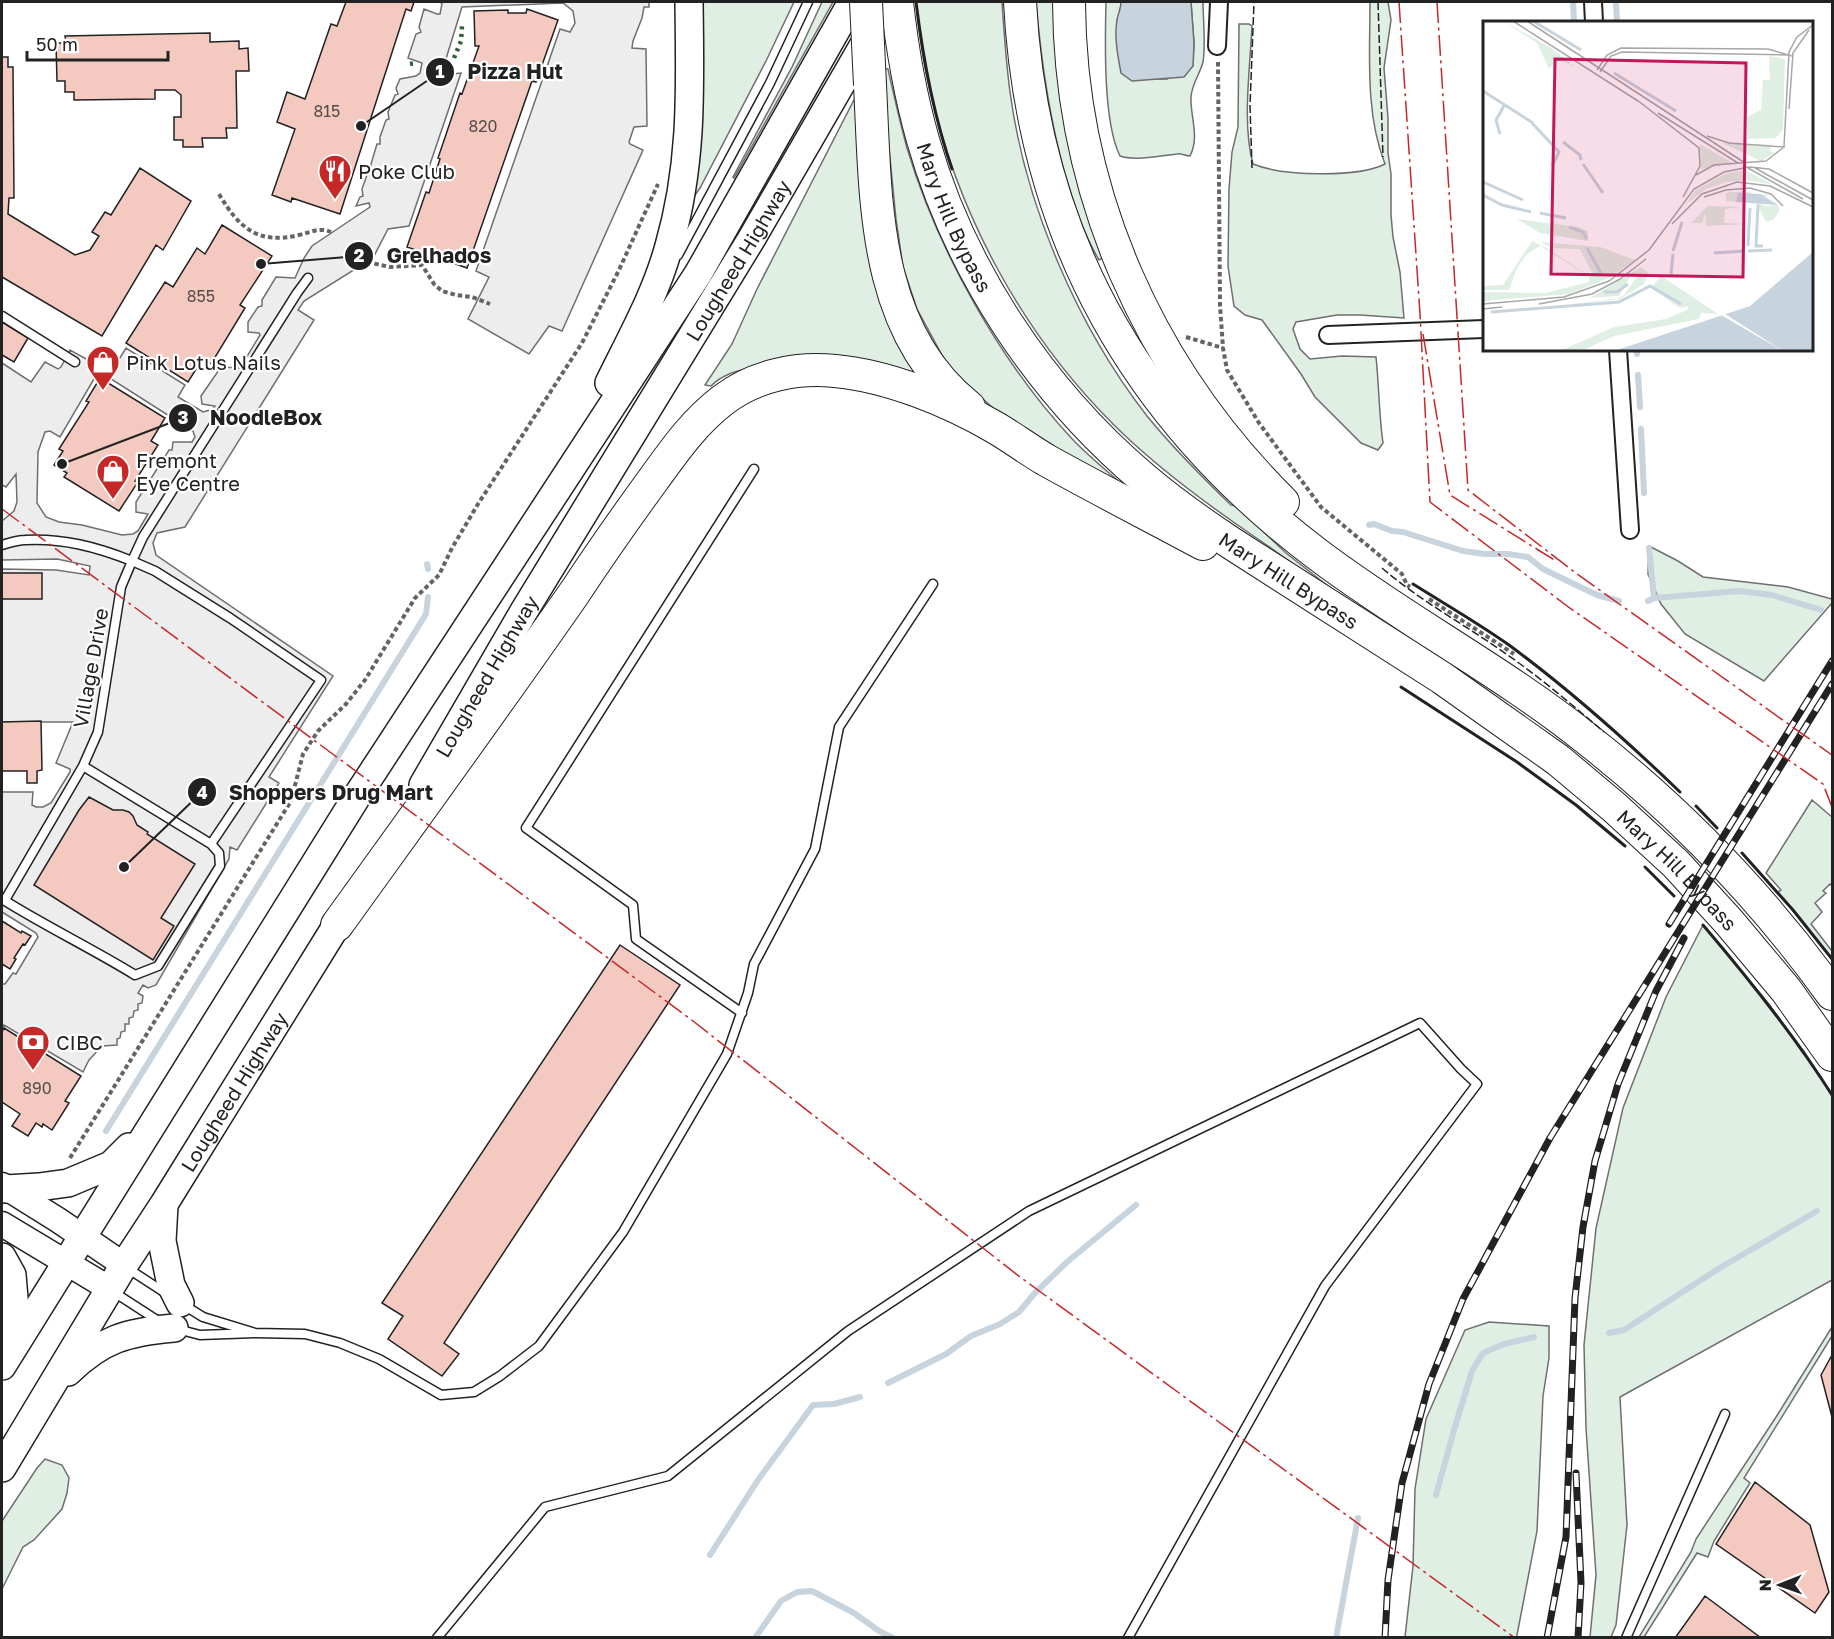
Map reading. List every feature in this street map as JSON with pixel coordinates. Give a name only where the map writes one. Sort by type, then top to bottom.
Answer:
[{"type":"highway","points":[[866,2],[879,223],[888,275],[898,309],[916,345],[944,383],[960,400],[996,428]]},
{"type":"highway","name":"Mary Hill Bypass","points":[[1020,2],[1025,72],[1037,135],[1071,243],[1098,302],[1118,337],[1171,414],[1227,477],[1281,526],[1377,596],[1527,694],[1587,738],[1639,782],[1696,834],[1750,891],[1814,967],[1833,994]]},
{"type":"highway","points":[[1069,2],[1073,69],[1080,120],[1100,202],[1136,298],[1161,347],[1198,404],[1234,451],[1377,596]]},
{"type":"highway","name":"Mary Hill Bypass","points":[[895,11],[923,142],[948,211],[998,308],[1040,369],[1088,426],[1142,477],[1172,501],[1231,543],[1442,678],[1558,760],[1614,807],[1676,864],[1729,922],[1786,990],[1833,1055]]},
{"type":"highway","points":[[337,925],[668,459],[701,418],[726,397],[753,383],[783,373],[818,370],[869,377],[957,407],[1106,493],[1343,615]]},
{"type":"main road","points":[[461,638],[604,391],[640,322],[659,277],[677,216],[689,140],[689,2]]},
{"type":"main road","name":"Lougheed Highway","points":[[7,1358],[353,803],[698,274],[852,2]]},
{"type":"main road","name":"Lougheed Highway","points":[[2,1468],[124,1265],[432,770],[524,611],[758,228],[845,80],[895,11]]},
{"type":"main road","points":[[4,1187],[39,1187],[68,1183],[111,1165],[155,1121]]},
{"type":"main road","points":[[4,1187],[83,1236],[124,1265]]},
{"type":"main road","points":[[46,1394],[81,1360],[100,1346],[177,1316],[162,1241],[164,1204]]},
{"type":"main road","points":[[2,1224],[110,1290]]},
{"type":"main road","points":[[2,1257],[12,1275],[15,1310],[7,1358]]},
{"type":"street","points":[[1217,46],[1219,2]]},
{"type":"street","points":[[1593,2],[1594,21]]},
{"type":"street","points":[[1328,336],[1483,329]]},
{"type":"street","points":[[1618,351],[1630,530]]},
{"type":"lane","points":[[604,391],[745,131],[808,2]]},
{"type":"lane","name":"Village Drive","points":[[3,899],[84,766],[98,732],[121,587],[132,561],[149,527],[308,278]]},
{"type":"lane","points":[[2,316],[75,362]]},
{"type":"lane","points":[[742,1013],[636,939],[633,905],[526,828],[754,469]]},
{"type":"lane","points":[[2,545],[23,540],[81,544],[132,561],[155,571],[230,618],[321,680],[211,844]]},
{"type":"lane","points":[[124,1265],[200,1335],[305,1334],[340,1343],[379,1359],[441,1395],[474,1392],[500,1376],[539,1346],[623,1232],[727,1054],[748,993],[754,964],[815,849],[839,727],[933,584]]},
{"type":"lane","points":[[3,899],[135,975],[158,966],[220,866],[219,854],[211,844],[84,766]]},
{"type":"lane","points":[[437,1638],[545,1508],[668,1476],[848,1331],[1029,1211],[1420,1023],[1477,1084],[1325,1286],[1128,1638]]},
{"type":"lane","points":[[110,1290],[152,1318],[203,1317],[255,1333]]},
{"type":"lane","points":[[1626,1638],[1725,1414]]},
{"type":"path","points":[[1217,46],[1220,305],[1227,370],[1259,423],[1322,507],[1402,574],[1407,585]]},
{"type":"path","points":[[66,1165],[291,801],[299,767],[308,746],[318,731],[346,704],[365,680],[415,598],[439,575],[478,504],[582,343],[619,270],[660,180]]},
{"type":"path","points":[[219,194],[235,219],[261,236],[274,239],[323,229],[331,232]]},
{"type":"path","points":[[367,262],[390,267],[423,265],[434,284],[442,291],[472,297],[490,304]]},
{"type":"green space","points":[[702,2],[794,2],[766,61],[693,198],[701,125]]},
{"type":"green space","points":[[822,2],[833,2],[734,178],[792,67]]},
{"type":"green space","points":[[916,2],[1002,2],[1010,92],[1017,134],[1028,177],[1041,220],[1058,262],[1098,343],[1147,416],[1188,462],[1231,505],[1236,506],[1286,553],[1337,593],[1218,511],[1164,470],[1113,424],[1080,389],[1050,351],[998,270],[958,183],[942,137],[930,91]]},
{"type":"green space","points":[[1036,2],[1057,2],[1104,257],[1099,260],[1079,218],[1059,153],[1046,88]]},
{"type":"green space","points":[[1106,2],[1121,2],[1117,21],[1149,79],[1167,79],[1193,66],[1191,2],[1203,2],[1204,55],[1192,92],[1194,141],[1190,156],[1179,154],[1140,158],[1120,156],[1114,141],[1108,103]]},
{"type":"green space","points":[[1370,2],[1388,2],[1391,20],[1384,68],[1391,174],[1391,215],[1404,318],[1337,315],[1296,322],[1293,329],[1300,349],[1310,359],[1342,356],[1376,357],[1383,443],[1378,450],[1361,443],[1315,397],[1262,320],[1245,315],[1234,306],[1228,266],[1229,189],[1232,152],[1238,127],[1239,24],[1252,26],[1247,114],[1253,164],[1300,173],[1357,172],[1385,164],[1371,105]]},
{"type":"green space","points":[[881,67],[888,69],[907,148],[936,226],[954,266],[997,342],[1022,378],[1075,442],[1136,496],[1002,416],[953,372],[942,355],[917,309],[903,267]]},
{"type":"green space","points":[[856,96],[917,374],[753,367],[725,376],[711,386],[705,385],[732,344],[757,289]]},
{"type":"green space","points":[[1649,546],[1703,577],[1788,587],[1832,599],[1832,603],[1764,681],[1685,634],[1661,604],[1648,574]]},
{"type":"green space","points":[[1812,800],[1832,817],[1832,886],[1830,884],[1823,891],[1826,893],[1815,903],[1822,912],[1811,924],[1832,951],[1832,959],[1778,892],[1781,890],[1766,873]]},
{"type":"green space","points":[[1703,925],[1768,1003],[1805,1053],[1832,1095],[1832,1280],[1620,1397],[1627,1525],[1616,1625],[1611,1637],[1590,1637],[1596,1575],[1586,1428],[1584,1345],[1596,1228],[1623,1108],[1666,997]]},
{"type":"green space","points":[[1489,1322],[1549,1326],[1549,1358],[1543,1396],[1537,1531],[1517,1635],[1516,1638],[1405,1637],[1413,1566],[1415,1489],[1426,1419],[1465,1330]]},
{"type":"green space","points":[[1832,1327],[1832,1336],[1744,1478],[1750,1483],[1714,1541],[1708,1557],[1697,1553],[1644,1637],[1639,1637],[1691,1552],[1696,1539]]},
{"type":"green space","points":[[45,1459],[62,1465],[69,1478],[62,1509],[34,1540],[23,1547],[2,1589],[2,1521]]},
{"type":"shaded area","points":[[440,2],[649,2],[649,7],[644,7],[632,48],[646,49],[647,126],[634,127],[629,142],[643,150],[562,331],[549,326],[529,354],[468,319],[489,277],[476,271],[560,29],[570,32],[575,23],[573,11],[563,3],[462,7],[441,75],[461,73],[409,226],[388,229],[373,258],[304,301],[298,310],[314,320],[185,527],[157,533],[153,543],[156,555],[333,676],[269,777],[279,783],[237,850],[230,847],[229,859],[156,985],[148,988],[143,985],[138,993],[143,996],[142,1003],[138,1004],[138,1010],[134,1011],[133,1017],[129,1018],[129,1024],[125,1024],[125,1031],[121,1032],[120,1038],[117,1039],[117,1045],[102,1046],[89,1060],[83,1072],[4,1025],[2,1028],[2,984],[5,984],[13,973],[16,974],[38,937],[36,933],[2,912],[2,792],[33,792],[32,805],[36,807],[43,807],[51,803],[70,772],[70,769],[56,763],[73,722],[2,722],[2,569],[56,570],[89,575],[90,566],[57,559],[2,560],[2,521],[14,511],[17,502],[16,474],[6,487],[2,485],[2,363],[31,382],[45,362],[58,369],[61,367],[70,350],[101,367],[60,437],[50,431],[45,432],[38,452],[37,503],[46,517],[59,522],[122,535],[138,531],[148,514],[136,512],[136,502],[169,450],[172,450],[173,442],[192,442],[195,437],[193,431],[108,377],[126,348],[185,385],[178,397],[203,412],[213,409],[215,406],[202,404],[201,396],[221,367],[240,368],[260,335],[248,332],[248,322],[258,307],[262,306],[262,300],[276,277],[295,278],[312,246],[370,207],[369,203],[356,206],[360,197],[363,196],[362,189],[368,172],[371,171],[371,164],[377,144],[380,144],[386,120],[389,119],[388,112],[395,95],[398,94],[396,88],[400,79],[420,73],[422,63],[408,58],[416,34],[421,32],[419,27],[424,9],[440,14],[442,4]]},
{"type":"shaded area","points":[[1121,2],[1191,2],[1193,66],[1184,77],[1132,81],[1121,73],[1116,33]]},
{"type":"building","points":[[346,2],[414,2],[411,11],[406,9],[340,214],[292,198],[291,202],[272,195],[295,129],[277,122],[287,92],[305,99],[331,24],[337,26]]},
{"type":"building","points":[[527,9],[558,20],[536,82],[532,81],[467,268],[407,247],[426,192],[429,193],[460,93],[462,94],[479,46],[475,46],[474,11],[508,10],[508,13],[526,13]]},
{"type":"building","points":[[210,33],[210,42],[239,41],[239,49],[248,48],[249,71],[236,71],[237,128],[226,128],[227,138],[202,138],[203,147],[183,147],[183,140],[174,140],[174,117],[181,117],[181,95],[175,90],[155,90],[155,99],[74,100],[74,92],[65,92],[65,81],[57,81],[56,43],[66,43],[65,36]]},
{"type":"building","points":[[2,57],[8,57],[8,67],[13,67],[14,198],[9,198],[8,214],[75,255],[90,250],[99,236],[92,232],[105,212],[111,215],[140,168],[191,201],[163,250],[156,245],[102,336],[2,277]]},
{"type":"building","points":[[222,225],[272,256],[240,305],[245,308],[211,364],[203,358],[188,382],[126,343],[165,282],[173,287],[197,248],[205,254]]},
{"type":"building","points":[[2,322],[28,338],[14,362],[2,355]]},
{"type":"building","points":[[100,378],[165,418],[151,441],[158,445],[119,511],[64,477],[67,473],[54,465],[63,451],[59,449],[89,402],[86,401]]},
{"type":"building","points":[[2,573],[42,573],[42,599],[2,599]]},
{"type":"building","points":[[41,721],[42,770],[37,771],[37,783],[27,783],[27,771],[2,771],[2,722]]},
{"type":"building","points":[[89,797],[113,810],[129,812],[137,825],[148,832],[147,834],[195,864],[161,918],[174,926],[153,960],[34,885]]},
{"type":"building","points":[[2,921],[21,933],[22,931],[31,936],[14,958],[16,959],[10,969],[2,964]]},
{"type":"building","points":[[620,945],[680,985],[444,1343],[459,1354],[442,1376],[388,1339],[403,1316],[382,1303]]},
{"type":"building","points":[[4,1028],[81,1076],[65,1101],[69,1103],[52,1130],[43,1124],[42,1127],[36,1123],[28,1136],[12,1126],[20,1114],[2,1102],[2,1032]]},
{"type":"building","points":[[1832,1355],[1832,1417],[1821,1375]]},
{"type":"building","points":[[1755,1482],[1810,1525],[1829,1592],[1815,1613],[1716,1544]]},
{"type":"building","points":[[1705,1596],[1761,1638],[1675,1638]]},
{"type":"waterway","points":[[1573,2],[1574,21]]},
{"type":"waterway","points":[[1616,2],[1617,21]]},
{"type":"waterway","points":[[1638,375],[1640,407]]},
{"type":"waterway","points":[[1641,429],[1644,493]]},
{"type":"waterway","points":[[1369,525],[1374,524],[1392,531],[1403,532],[1463,551],[1528,557],[1543,569],[1576,585],[1597,595],[1619,601]]},
{"type":"waterway","points":[[1649,548],[1654,598]]},
{"type":"waterway","points":[[427,564],[428,569]]},
{"type":"waterway","points":[[1648,601],[1654,598],[1739,591],[1772,595],[1821,610]]},
{"type":"waterway","points":[[106,1131],[426,614],[428,597]]},
{"type":"waterway","points":[[888,1383],[946,1354],[971,1336],[1000,1324],[1019,1312],[1067,1262],[1136,1205]]},
{"type":"waterway","points":[[1609,1333],[1624,1330],[1718,1269],[1817,1211]]},
{"type":"waterway","points":[[1436,1495],[1472,1371],[1483,1353],[1504,1344],[1534,1337]]},
{"type":"waterway","points":[[710,1555],[758,1480],[813,1405],[834,1404],[860,1397]]},
{"type":"waterway","points":[[1336,1638],[1358,1518]]},
{"type":"waterway","points":[[755,1638],[781,1601],[797,1592],[812,1591],[854,1613],[893,1638]]},
{"type":"railway","points":[[1669,924],[1832,661]]},
{"type":"railway","points":[[1385,1638],[1388,1580],[1402,1483],[1429,1384],[1463,1299],[1550,1138],[1832,684]]},
{"type":"railway","points":[[1547,1638],[1566,1537],[1575,1298],[1583,1227],[1595,1161],[1618,1084],[1656,991],[1684,938]]},
{"type":"railway","points":[[1576,1473],[1581,1583],[1578,1638]]},
{"type":"hedge","points":[[454,58],[461,41],[462,26]]},
{"type":"hedge","points":[[410,64],[415,63]]},
{"type":"fence","points":[[1252,168],[1250,106],[1254,2]]},
{"type":"fence","points":[[1378,2],[1383,157]]},
{"type":"fence","points":[[1382,568],[1526,668],[1604,732]]},
{"type":"wall","points":[[916,2],[939,128],[952,169]]},
{"type":"wall","points":[[1413,584],[1485,629],[1532,662],[1597,716],[1680,792]]},
{"type":"wall","points":[[1401,687],[1517,762],[1576,805],[1625,846]]},
{"type":"wall","points":[[1696,806],[1717,828]]},
{"type":"wall","points":[[1742,853],[1793,910],[1832,959]]},
{"type":"wall","points":[[1645,867],[1674,896]]},
{"type":"wall","points":[[1703,925],[1770,1008],[1832,1095]]},
{"type":"power","points":[[1399,2],[1430,502],[1567,606],[1823,784],[1832,807]]},
{"type":"power","points":[[1437,2],[1468,490],[1577,574],[1832,755]]},
{"type":"power","points":[[1423,334],[1450,495],[1556,561]]},
{"type":"power","points":[[2,509],[693,1021],[1020,1277],[1515,1638]]},
{"type":"place","name":"Pizza Hut","points":[[361,126]]},
{"type":"place","name":"Poke Club","points":[[335,200]]},
{"type":"place","name":"Grelhados","points":[[261,264]]},
{"type":"place","name":"Pink Lotus Nails","points":[[103,391]]},
{"type":"place","name":"NoodleBox","points":[[62,464]]},
{"type":"place","name":"Fremont Eye Centre","points":[[113,500]]},
{"type":"place","name":"Shoppers Drug Mart","points":[[124,867]]},
{"type":"place","name":"CIBC","points":[[33,1071]]}]
